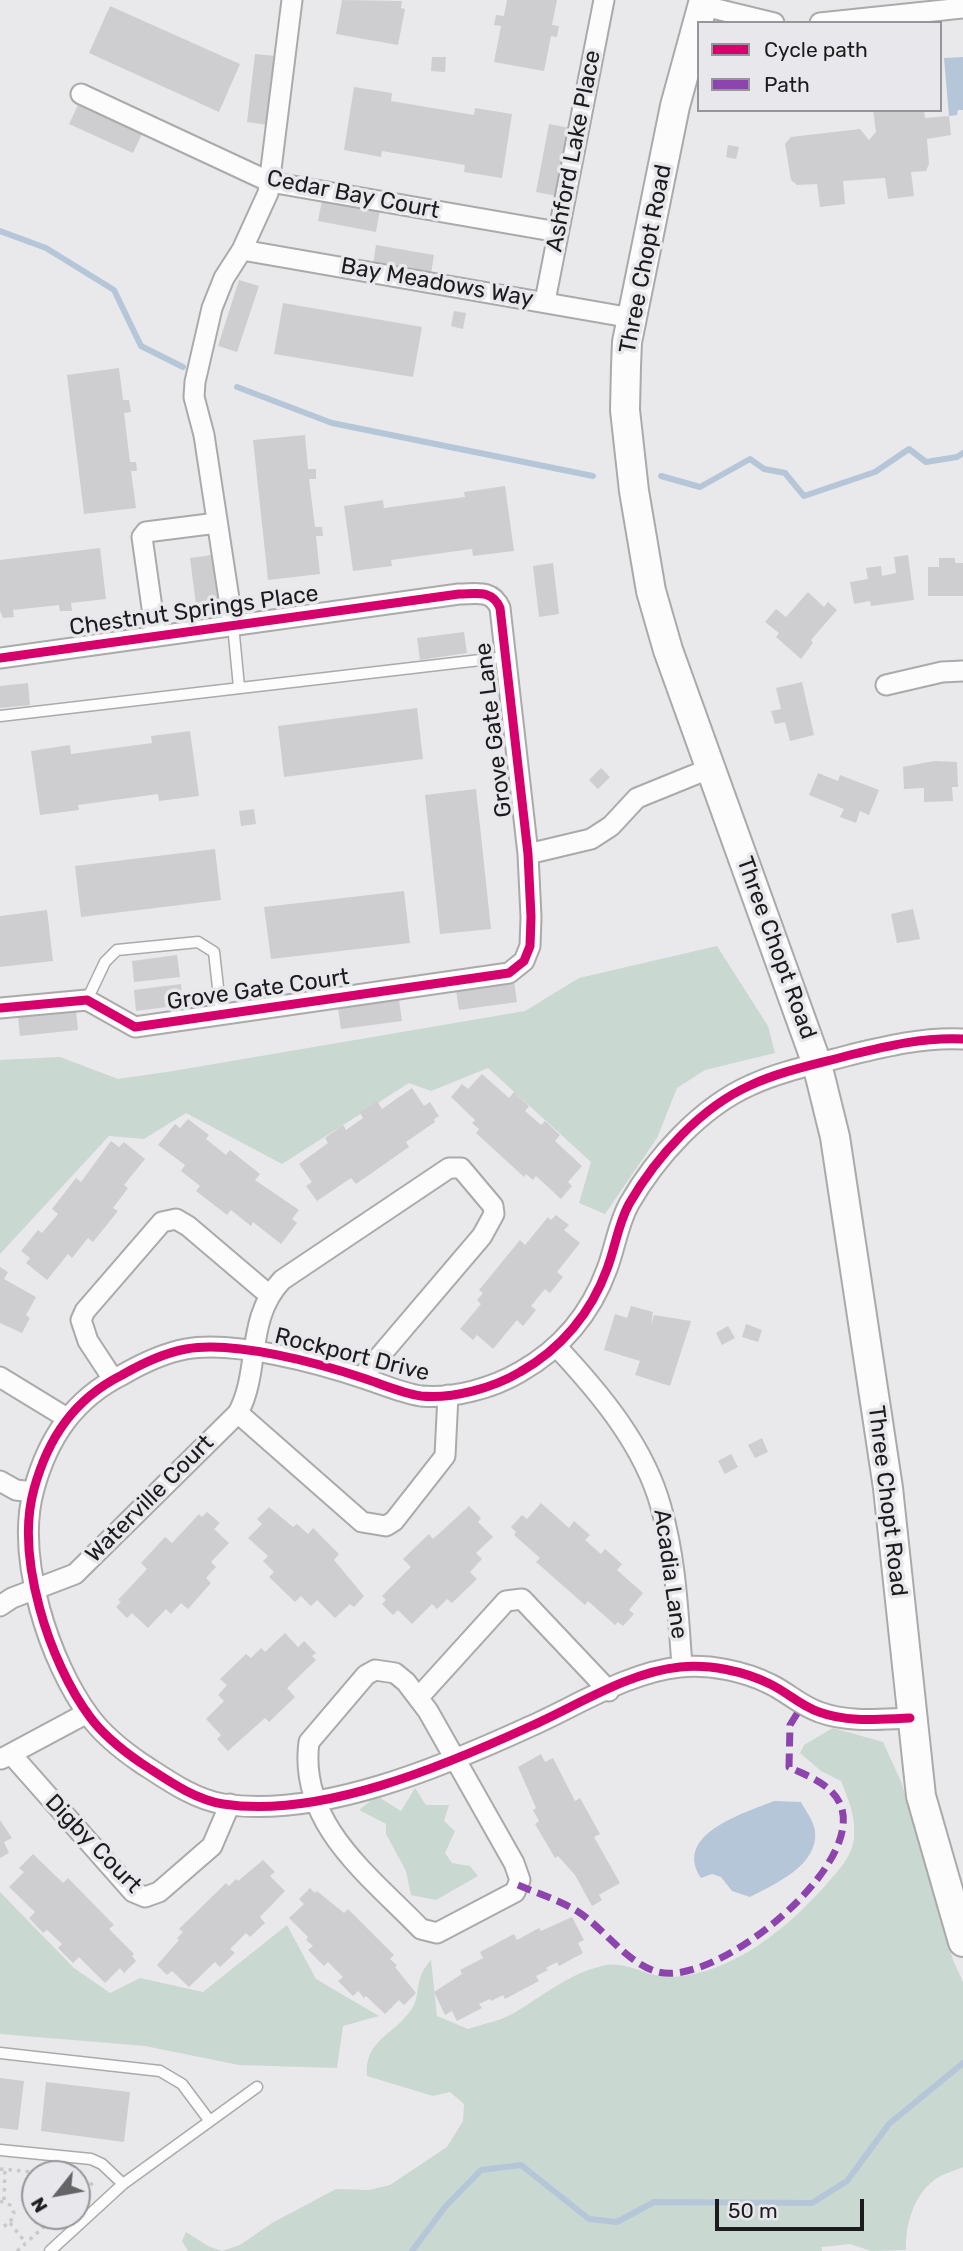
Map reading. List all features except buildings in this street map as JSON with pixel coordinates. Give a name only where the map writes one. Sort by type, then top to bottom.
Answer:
[{"type":"main road","name":"Three Chopt Road","points":[[700,2],[675,106],[627,342],[625,410],[641,531],[652,591],[668,650],[817,1064],[842,1179],[888,1488],[910,1718],[921,1796],[963,1942]]},
{"type":"street","points":[[233,625],[204,435],[194,397],[195,382],[212,308],[224,278],[242,250],[270,182],[292,0]]},
{"type":"street","name":"Ashford Lake Place","points":[[545,302],[604,0]]},
{"type":"street","points":[[700,2],[767,21]]},
{"type":"street","points":[[860,21],[901,19],[963,8]]},
{"type":"street","name":"Cedar Bay Court","points":[[81,93],[270,182],[558,232]]},
{"type":"street","name":"Bay Meadows Way","points":[[242,250],[632,317]]},
{"type":"street","points":[[156,636],[142,537],[146,532],[217,523]]},
{"type":"street","name":"Grove Gate Lane","points":[[393,603],[488,594],[496,598],[500,608],[528,853],[530,946],[524,961]]},
{"type":"street","name":"Chestnut Springs Place","points":[[0,659],[393,603]]},
{"type":"street","points":[[886,685],[942,672],[963,671]]},
{"type":"street","points":[[528,853],[591,839],[611,826],[638,798],[711,768]]},
{"type":"street","name":"Grove Gate Court","points":[[87,1000],[135,1027],[509,973],[524,961]]},
{"type":"street","points":[[0,1008],[87,1000]]},
{"type":"street","name":"Rockport Drive","points":[[910,1718],[846,1720],[811,1709],[772,1684],[744,1674],[682,1667],[653,1673],[408,1778],[313,1800],[270,1805],[230,1804],[201,1798],[168,1781],[104,1735],[87,1713],[69,1684],[36,1589],[28,1528],[33,1492],[43,1459],[67,1418],[89,1395],[113,1379],[184,1349],[215,1347],[252,1350],[362,1377],[421,1396],[448,1395],[482,1388],[512,1377],[556,1346],[580,1324],[607,1271],[626,1209],[647,1176],[678,1138],[709,1112],[749,1085],[817,1064],[908,1042],[963,1039]]},
{"type":"street","points":[[113,1379],[88,1341],[81,1320],[85,1311],[162,1222],[176,1219],[188,1226],[268,1294],[296,1269],[438,1175],[449,1168],[461,1168],[493,1206],[494,1214],[482,1236],[362,1377]]},
{"type":"street","name":"Waterville Court","points":[[0,1606],[75,1574],[238,1413],[250,1382],[252,1350],[268,1294]]},
{"type":"street","name":"Acadia Lane","points":[[556,1346],[599,1395],[642,1459],[651,1479],[661,1505],[671,1551],[682,1667]]},
{"type":"street","points":[[0,1377],[67,1418]]},
{"type":"street","points":[[238,1413],[362,1522],[386,1526],[394,1521],[445,1457],[448,1395]]},
{"type":"street","points":[[0,1481],[16,1490],[33,1492]]},
{"type":"street","points":[[418,1698],[506,1601],[514,1598],[522,1599],[609,1691]]},
{"type":"street","points":[[381,1670],[395,1673],[418,1698],[514,1863],[520,1881],[515,1892],[437,1933],[421,1929],[328,1831],[313,1800],[307,1756],[309,1742],[366,1675],[381,1670]]},
{"type":"street","points":[[5,1757],[87,1713]]},
{"type":"street","name":"Digby Court","points":[[5,1757],[133,1892],[145,1897],[159,1892],[212,1846],[230,1804]]},
{"type":"lane","points":[[233,625],[239,687]]},
{"type":"lane","points":[[0,716],[506,657]]},
{"type":"lane","points":[[87,1000],[105,962],[117,950],[198,942],[214,952],[221,1014]]},
{"type":"lane","points":[[0,2053],[160,2071],[182,2084],[209,2120]]},
{"type":"lane","points":[[50,2251],[123,2184],[257,2087]]},
{"type":"lane","points":[[0,2150],[91,2159],[102,2164],[123,2184]]},
{"type":"path","points":[[0,2228],[10,2223],[14,2213],[2,2201],[3,2169],[21,2171]]},
{"type":"path","points":[[10,2223],[26,2243]]},
{"type":"path","points":[[17,2251],[40,2230]]},
{"type":"shaded area","points":[[717,946],[768,1026],[775,1053],[705,1070],[677,1088],[657,1138],[605,1214],[579,1203],[591,1162],[488,1068],[431,1091],[409,1083],[282,1164],[186,1113],[144,1139],[109,1136],[0,1254],[0,1060],[60,1057],[118,1079],[173,1071],[525,1011],[579,978]]},
{"type":"shaded area","points":[[833,1728],[883,1742],[902,1784],[953,1960],[963,1982],[963,2167],[936,2179],[920,2195],[909,2222],[906,2250],[871,2251],[850,2244],[821,2247],[822,2251],[222,2251],[240,2245],[272,2223],[336,2189],[369,2190],[390,2185],[447,2147],[463,2121],[464,2104],[450,2092],[433,2096],[367,2076],[370,2054],[415,2004],[419,1980],[431,1960],[437,2016],[468,2029],[509,2016],[567,1980],[602,1966],[620,1965],[664,1977],[718,1967],[758,1946],[794,1918],[848,1857],[853,1844],[854,1829],[849,1801],[841,1781],[821,1771],[800,1753],[804,1745]]},
{"type":"shaded area","points":[[415,1788],[426,1805],[449,1805],[444,1821],[455,1831],[445,1853],[452,1863],[470,1866],[478,1876],[436,1900],[411,1895],[406,1871],[386,1834],[386,1824],[359,1810],[377,1796],[401,1811]]},
{"type":"shaded area","points":[[0,1892],[74,1968],[110,1993],[140,1978],[203,1992],[287,1925],[316,1979],[379,2016],[343,2026],[337,2068],[239,2065],[145,2046],[0,2034]]},
{"type":"shaded area","points":[[186,2232],[208,2246],[222,2251],[188,2251],[182,2241]]},
{"type":"water","points":[[963,57],[963,110],[958,110],[957,115],[949,116],[944,58]]},
{"type":"water","points":[[774,1801],[801,1802],[811,1820],[815,1831],[814,1843],[803,1863],[783,1879],[750,1897],[732,1891],[721,1877],[712,1874],[701,1878],[695,1863],[696,1849],[704,1837],[731,1819]]},
{"type":"waterway","points":[[0,231],[46,248],[114,290],[141,346],[183,367]]},
{"type":"waterway","points":[[237,387],[332,423],[593,476]]},
{"type":"waterway","points":[[661,476],[700,487],[750,459],[764,469],[785,473],[804,496],[875,472],[909,449],[926,462],[957,457],[963,453]]},
{"type":"waterway","points":[[412,2251],[445,2207],[481,2170],[521,2165],[589,2219],[617,2222],[654,2202],[812,2203],[847,2181],[889,2124],[963,2063]]},
{"type":"marked path","points":[[518,1885],[577,1911],[626,1954],[658,1972],[683,1972],[713,1962],[746,1944],[778,1920],[806,1892],[828,1863],[841,1835],[842,1809],[834,1794],[820,1783],[789,1767],[790,1725],[803,1704]]},
{"type":"cycle path","points":[[0,658],[459,594],[488,595],[500,608],[528,854],[531,917],[530,946],[524,961],[509,973],[135,1027],[87,1000],[0,1008]]},
{"type":"cycle path","points":[[910,1718],[842,1718],[812,1709],[776,1687],[749,1675],[726,1669],[680,1667],[623,1682],[460,1757],[380,1786],[299,1804],[260,1807],[223,1804],[180,1788],[141,1763],[120,1748],[90,1717],[61,1668],[49,1639],[33,1577],[29,1516],[34,1489],[47,1453],[55,1437],[77,1408],[105,1385],[169,1353],[205,1347],[251,1350],[325,1366],[421,1396],[459,1394],[509,1378],[549,1352],[583,1315],[600,1285],[625,1212],[640,1186],[666,1151],[715,1106],[751,1085],[799,1068],[906,1043],[963,1039]]}]
